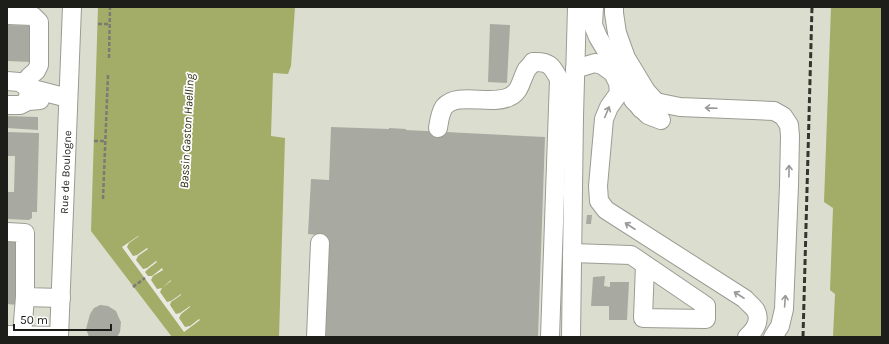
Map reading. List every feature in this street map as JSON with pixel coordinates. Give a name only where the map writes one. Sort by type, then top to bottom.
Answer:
[{"type":"street","name":"Rue de Boulogne","points":[[59,336],[72,7]]},
{"type":"street","points":[[571,337],[577,7]]},
{"type":"street","points":[[594,7],[593,25],[598,37],[641,109]]},
{"type":"street","points":[[603,7],[603,14],[617,53],[656,102],[680,107],[774,111],[783,116],[788,125],[790,136],[789,185],[784,309],[780,326],[773,337]]},
{"type":"street","points":[[614,7],[618,33],[626,58],[646,91]]},
{"type":"street","points":[[7,15],[33,16],[39,22],[39,65],[36,72],[29,77],[28,95],[20,105],[7,105]]},
{"type":"street","points":[[438,128],[443,108],[452,100],[497,100],[510,97],[517,91],[527,70],[533,62],[542,62],[553,68],[559,79],[550,337]]},
{"type":"street","points":[[575,69],[595,63],[602,64],[613,73],[618,83],[641,109],[648,115],[661,120]]},
{"type":"street","points":[[7,81],[19,82],[28,95]]},
{"type":"street","points":[[618,83],[619,93],[609,107],[604,119],[598,186],[599,201],[606,210],[745,299],[756,312],[758,322],[753,332],[747,337]]},
{"type":"street","points":[[28,95],[68,98]]},
{"type":"street","points":[[7,232],[25,233],[25,297],[15,335],[59,336]]},
{"type":"street","points":[[316,337],[320,243]]},
{"type":"street","points":[[572,252],[631,255],[645,264]]},
{"type":"street","points":[[25,297],[61,298]]},
{"type":"path","points":[[109,58],[110,7]]},
{"type":"path","points":[[98,24],[110,24]]},
{"type":"path","points":[[103,199],[108,75]]},
{"type":"path","points":[[94,141],[105,141]]},
{"type":"path","points":[[133,287],[145,278]]},
{"type":"shaded area","points":[[7,7],[882,7],[882,337],[7,337]]},
{"type":"water","name":"Bassin Gaston Haelling","points":[[98,7],[295,7],[291,66],[288,74],[273,73],[271,136],[285,138],[279,337],[172,337],[91,231]]},
{"type":"water","points":[[831,7],[882,7],[882,337],[833,337],[835,294],[830,290],[833,208],[824,202]]},
{"type":"pier","points":[[138,236],[129,243],[127,247],[133,256],[147,248],[148,249],[138,256],[136,260],[143,269],[147,268],[156,261],[157,262],[145,272],[148,276],[152,276],[162,268],[163,270],[153,276],[151,280],[157,289],[162,288],[160,292],[167,302],[181,294],[171,302],[170,305],[176,314],[190,306],[181,314],[179,318],[185,327],[190,326],[199,319],[200,320],[184,332],[122,247]]},
{"type":"building","points":[[490,24],[510,25],[507,83],[488,82]]},
{"type":"building","points":[[7,25],[33,26],[31,62],[7,61]]},
{"type":"building","points":[[7,116],[38,117],[38,130],[7,128]]},
{"type":"building","points":[[331,127],[389,128],[545,137],[538,337],[323,337],[327,236],[308,234],[311,179],[329,180]]},
{"type":"building","points":[[7,132],[39,133],[37,212],[32,212],[32,218],[29,220],[7,219],[7,192],[14,192],[15,156],[7,156]]},
{"type":"building","points":[[587,215],[592,215],[591,224],[586,224]]},
{"type":"building","points":[[7,238],[18,238],[17,305],[7,304]]},
{"type":"building","points":[[605,276],[604,286],[610,287],[610,282],[629,282],[627,320],[609,320],[609,306],[591,306],[593,277]]},
{"type":"building","points":[[100,305],[108,306],[116,311],[121,322],[120,332],[117,337],[89,337],[86,329],[90,314],[94,308]]},
{"type":"railway","points":[[803,337],[812,7]]}]
